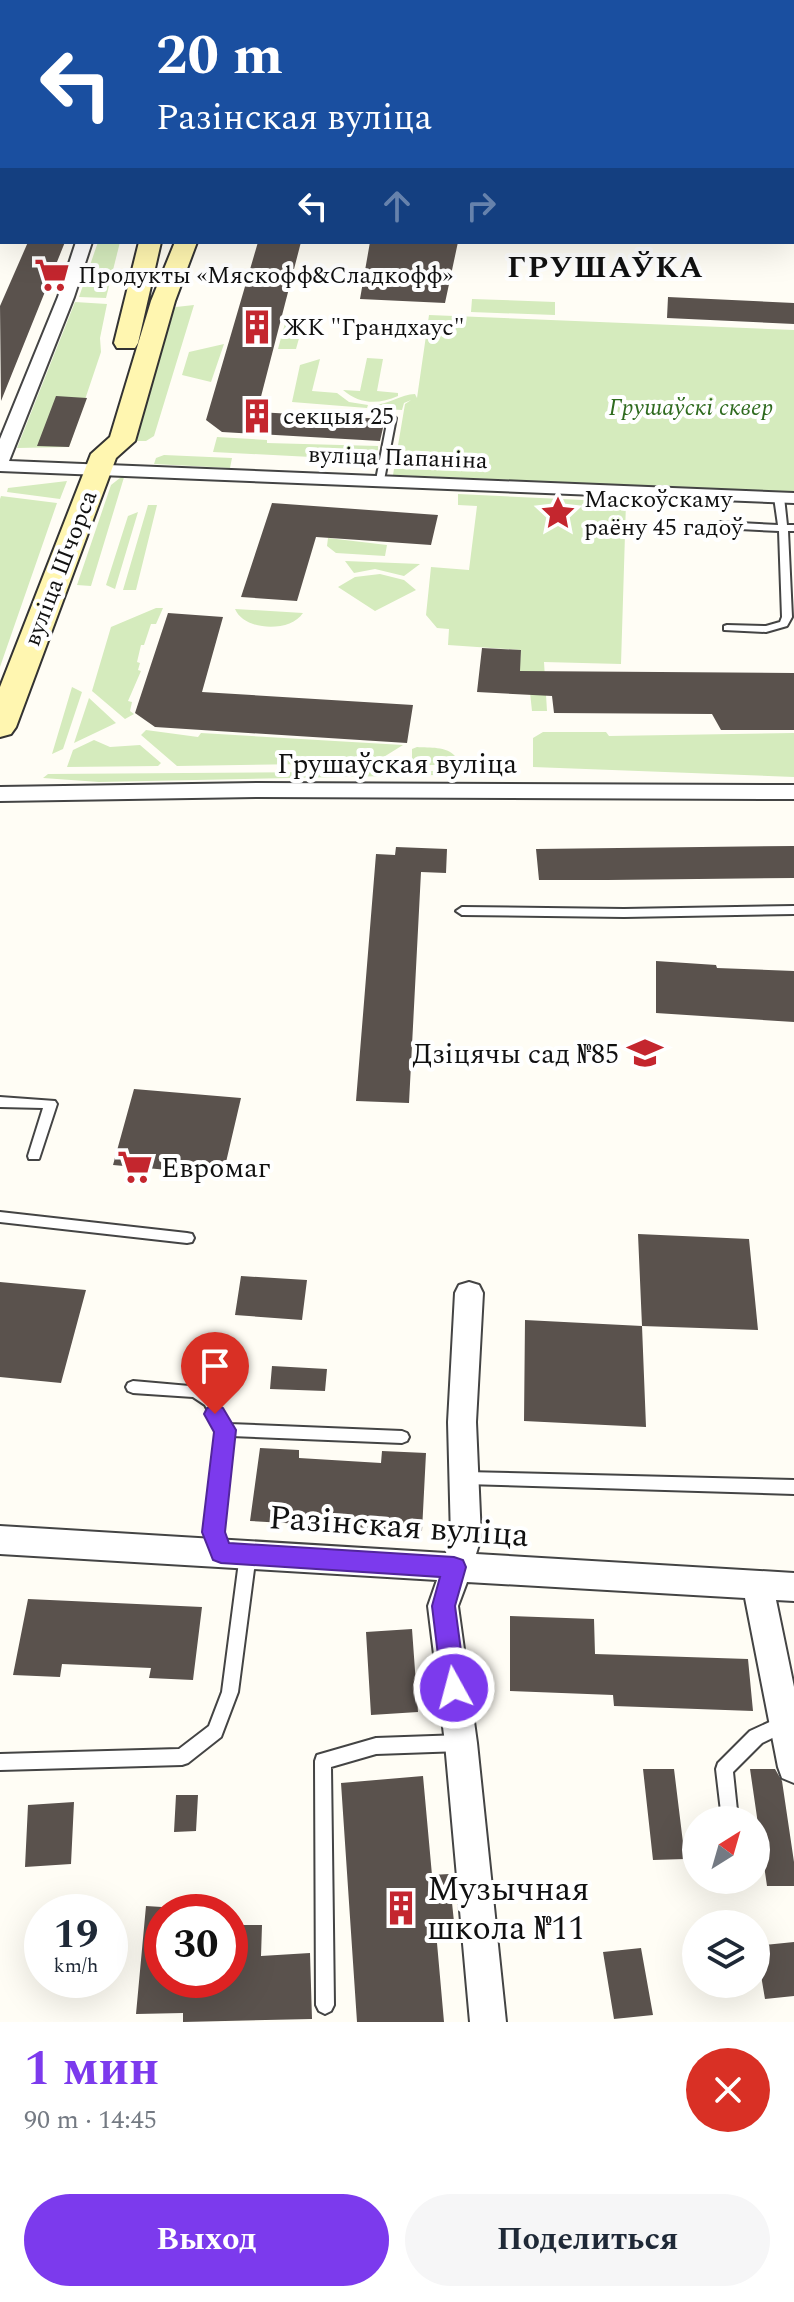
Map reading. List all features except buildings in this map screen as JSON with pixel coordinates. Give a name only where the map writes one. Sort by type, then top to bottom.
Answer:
[{"type":"main road","points":[[110,398],[124,355],[150,244]]},
{"type":"main road","name":"вуліца Шчорса","points":[[0,727],[101,461],[122,441],[163,301],[185,244]]},
{"type":"main road","name":"вуліца Шчорса","points":[[101,426],[96,441],[101,461]]},
{"type":"street","points":[[0,463],[66,297],[83,244]]},
{"type":"street","name":"вуліца Папаніна","points":[[0,463],[101,461],[380,480],[787,498]]},
{"type":"street","name":"Грушаўская вуліца","points":[[0,794],[258,790],[794,792]]},
{"type":"street","points":[[469,1293],[462,1422],[466,1538],[443,1606],[461,1743],[488,2022]]},
{"type":"street","name":"Разінская вуліца","points":[[0,1540],[794,1587]]},
{"type":"street","points":[[758,1585],[794,1767]]},
{"type":"lane","points":[[380,480],[392,418]]},
{"type":"lane","points":[[727,628],[766,629],[789,624],[787,498]]},
{"type":"lane","points":[[720,525],[788,528]]},
{"type":"lane","points":[[462,911],[624,913],[794,910]]},
{"type":"lane","points":[[0,1102],[51,1104],[34,1156]]},
{"type":"lane","points":[[0,1217],[187,1238]]},
{"type":"lane","points":[[0,1762],[182,1757],[215,1731],[230,1692],[234,1553],[213,1532],[225,1430],[210,1401],[196,1391],[133,1387]]},
{"type":"lane","points":[[225,1430],[402,1437]]},
{"type":"lane","points":[[465,1478],[794,1487]]},
{"type":"lane","points":[[728,1806],[724,1769],[756,1737],[785,1723]]},
{"type":"lane","points":[[325,2005],[323,1761],[376,1746],[461,1743]]},
{"type":"green space","points":[[97,244],[120,244],[106,298],[79,297]]},
{"type":"green space","points":[[472,299],[555,302],[555,315],[471,312]]},
{"type":"green space","points":[[75,302],[107,304],[100,338],[101,352],[69,447],[17,448]]},
{"type":"green space","points":[[194,305],[154,436],[146,441],[132,441],[168,312],[176,307]]},
{"type":"green space","name":"Грушаўскі сквер","points":[[429,315],[794,330],[794,492],[393,475],[405,404],[411,400],[404,403],[402,410],[371,408],[372,405],[410,394],[415,394],[417,398]]},
{"type":"green space","points":[[287,316],[305,317],[296,349],[278,349]]},
{"type":"green space","points":[[224,344],[211,382],[182,375],[189,352]]},
{"type":"green space","points":[[367,358],[383,359],[377,391],[398,393],[398,396],[369,402],[343,390],[360,391]]},
{"type":"green space","points":[[320,359],[312,391],[337,393],[349,402],[368,405],[367,408],[292,402],[300,365]]},
{"type":"green space","points":[[217,437],[267,440],[267,443],[378,446],[378,450],[349,459],[213,452]]},
{"type":"green space","points":[[164,455],[232,458],[230,468],[154,464],[156,458]]},
{"type":"green space","points":[[125,474],[91,586],[77,585],[111,485]]},
{"type":"green space","points":[[67,481],[60,499],[7,492],[8,488]]},
{"type":"green space","points":[[458,494],[626,502],[621,664],[544,662],[547,711],[532,711],[528,674],[519,673],[521,650],[448,645],[449,629],[437,628],[426,615],[431,567],[469,570],[477,506],[458,505]]},
{"type":"green space","points":[[1,496],[57,503],[0,667],[0,499]]},
{"type":"green space","points":[[148,505],[157,505],[136,590],[123,590]]},
{"type":"green space","points":[[138,512],[115,589],[106,585],[128,516]]},
{"type":"green space","points":[[328,538],[387,545],[385,556],[336,553],[327,546]]},
{"type":"green space","points":[[345,561],[420,564],[404,576],[375,569],[354,573]]},
{"type":"green space","points":[[380,574],[404,580],[416,590],[375,611],[338,587],[355,577]]},
{"type":"green space","points":[[156,608],[163,608],[156,624],[151,624],[144,645],[141,645],[137,662],[141,671],[128,701],[132,702],[130,711],[134,714],[125,719],[92,691],[111,627]]},
{"type":"green space","points":[[235,609],[303,613],[288,624],[268,627],[248,622]]},
{"type":"green space","points":[[72,687],[82,692],[63,749],[52,754]]},
{"type":"green space","points":[[89,698],[116,723],[74,743]]},
{"type":"green space","points":[[146,730],[198,737],[201,733],[403,745],[374,763],[177,766],[141,735]]},
{"type":"green space","points":[[543,732],[606,732],[609,736],[794,733],[794,777],[533,767],[533,738]]},
{"type":"green space","points":[[94,740],[110,747],[140,745],[161,763],[158,766],[67,767],[73,750]]},
{"type":"green space","points":[[412,749],[442,749],[455,756],[448,765],[412,765]]},
{"type":"green space","points":[[451,771],[438,775],[99,782],[43,778],[48,774]]},
{"type":"place","name":"Продукты «Мяскофф&Сладкофф»","points":[[52,275]]},
{"type":"place","name":"ЖК \"Грандхаус\"","points":[[257,327]]},
{"type":"place","name":"секцыя 25","points":[[257,416]]},
{"type":"place","name":"Маскоўскаму раёну 45 гадоў","points":[[558,513]]},
{"type":"place","name":"Дзіцячы сад №85","points":[[645,1053]]},
{"type":"place","name":"Евромаг","points":[[135,1167]]},
{"type":"place","name":"Музычная школа №11","points":[[401,1908]]},
{"type":"district","name":"ГРУШАЎКА","points":[[606,267]]},
{"type":"route","points":[[215,1414],[225,1430],[213,1532],[221,1553],[454,1567],[443,1606],[454,1688]]}]
